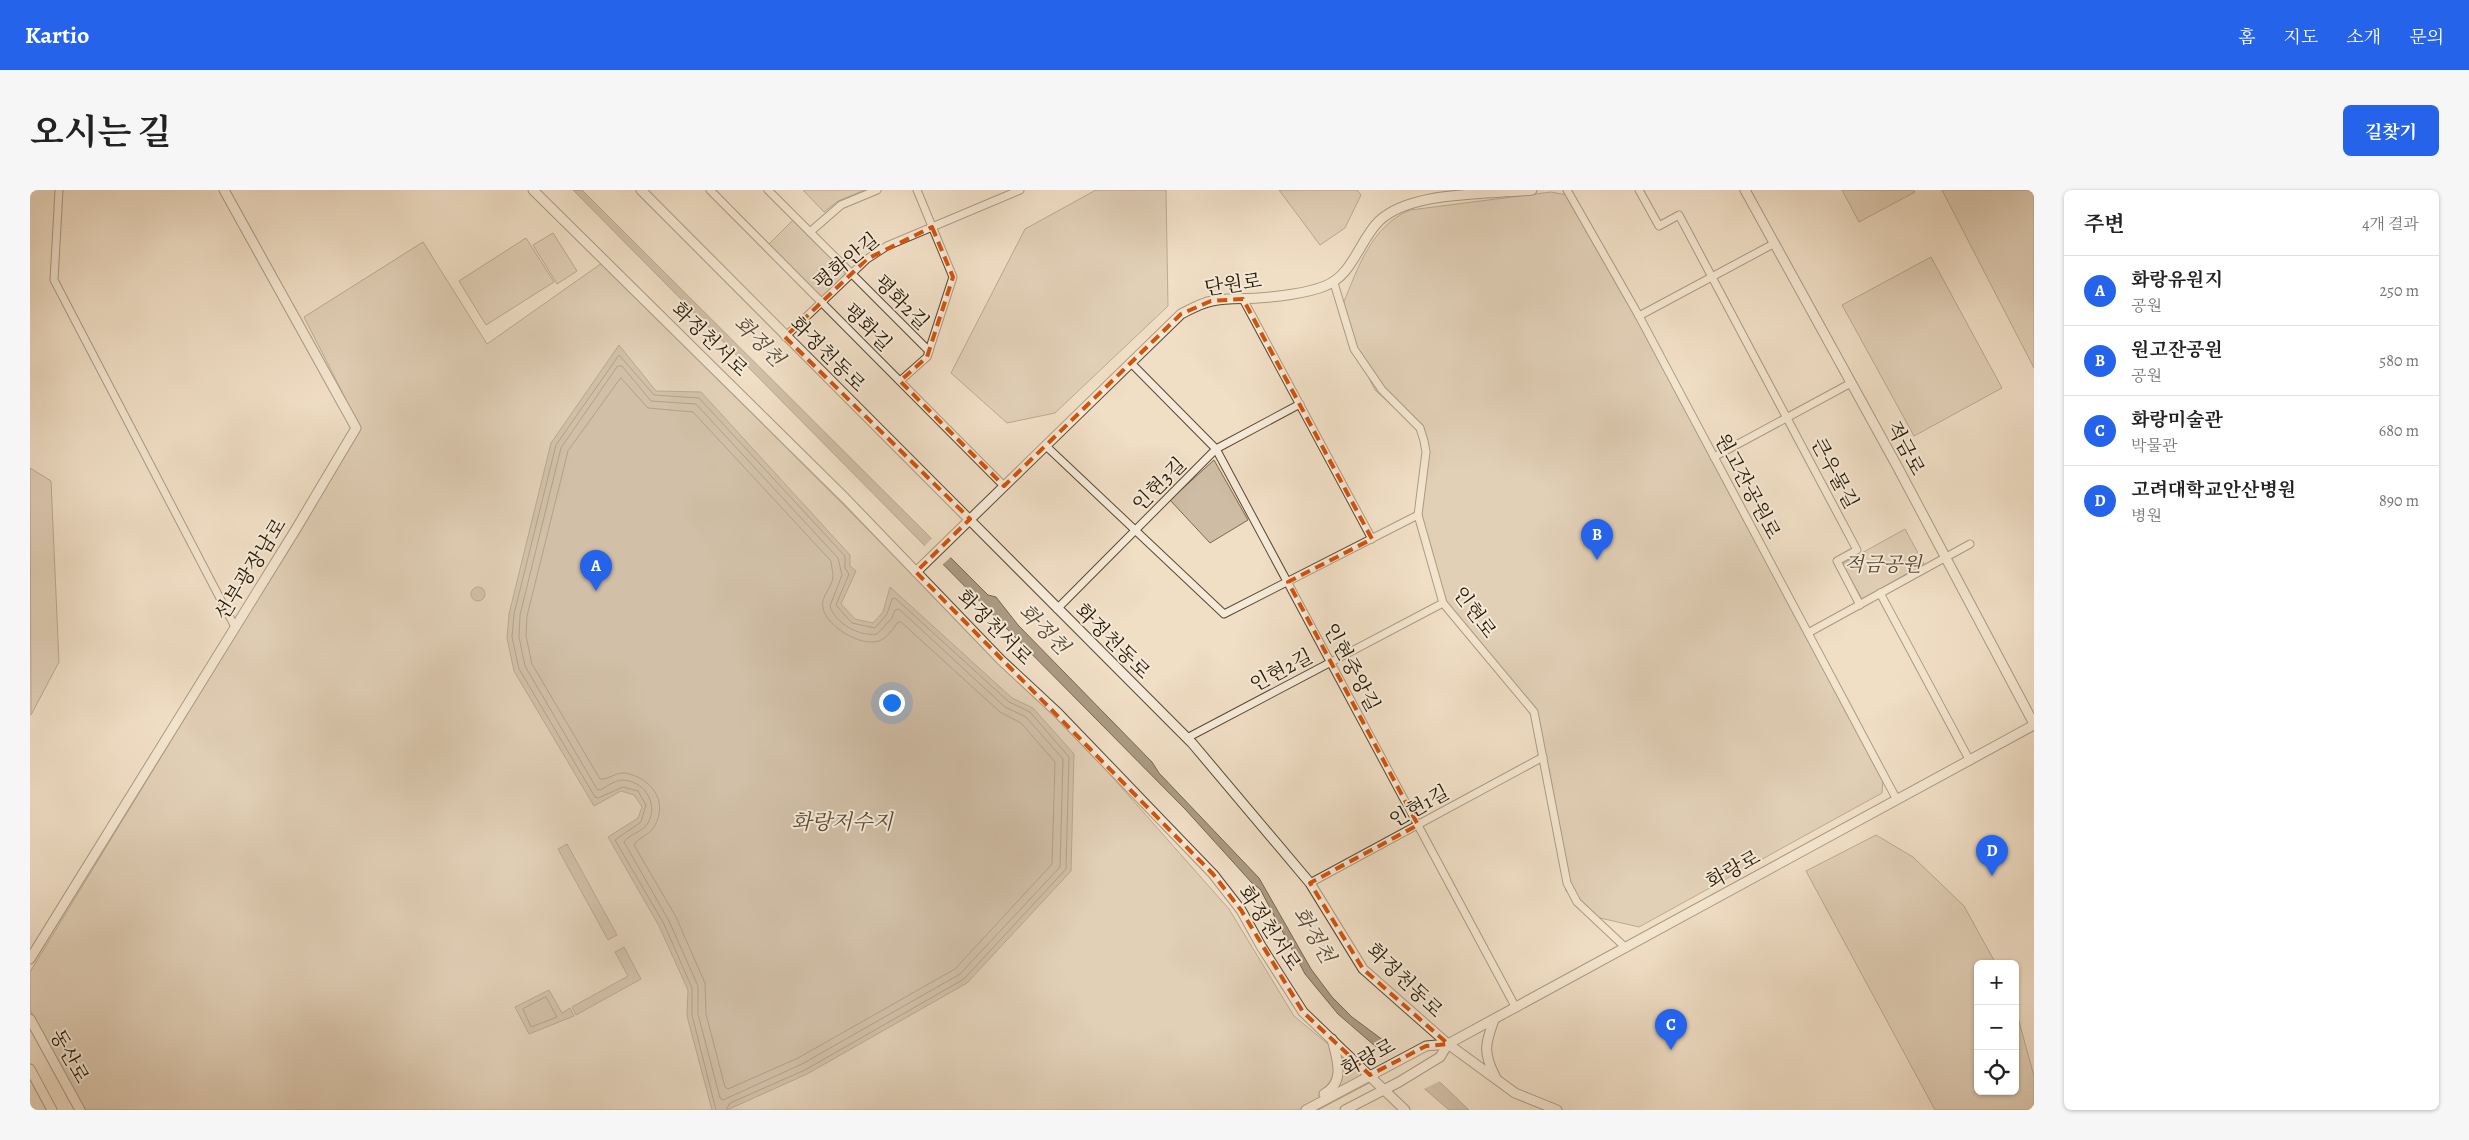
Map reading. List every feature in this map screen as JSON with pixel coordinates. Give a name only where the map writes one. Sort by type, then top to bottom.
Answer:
[{"type":"street","points":[[59,190],[54,280],[235,627]]},
{"type":"street","name":"선부광장남로","points":[[30,959],[356,428],[224,190]]},
{"type":"street","name":"화정천서로","points":[[533,190],[920,569],[1001,660],[1058,713],[1213,874],[1241,910],[1261,946],[1303,1012],[1405,1110]]},
{"type":"street","name":"화정천동로","points":[[641,190],[785,337],[970,519],[1057,609],[1187,738],[1310,883],[1363,969],[1448,1044],[1516,1093],[1548,1108],[1557,1110]]},
{"type":"street","name":"평화길","points":[[710,190],[820,303],[1004,486]]},
{"type":"street","name":"평화2길","points":[[768,190],[929,351]]},
{"type":"street","points":[[810,232],[841,206],[878,190]]},
{"type":"street","points":[[900,381],[927,358],[953,277],[917,190]]},
{"type":"street","name":"평화안길","points":[[785,337],[851,274],[887,246],[1020,190]]},
{"type":"street","points":[[1334,283],[1344,274],[1366,236],[1381,219],[1406,204],[1429,198],[1532,190]]},
{"type":"street","name":"원고잔공원로","points":[[1567,190],[1639,316],[1897,800]]},
{"type":"street","name":"큰우물길","points":[[1639,190],[1659,226],[1679,215],[1710,277],[1857,550],[1837,561],[1860,604]]},
{"type":"street","name":"적금로","points":[[1745,190],[2034,724]]},
{"type":"street","points":[[1639,316],[1775,243]]},
{"type":"street","name":"단원로","points":[[920,569],[1181,314],[1211,301],[1261,298],[1313,289],[1334,283]]},
{"type":"street","name":"인현로","points":[[1334,283],[1358,356],[1382,390],[1420,428],[1426,452],[1418,515],[1443,603],[1534,712],[1567,883],[1577,902],[1626,948]]},
{"type":"street","points":[[1243,299],[1372,538]]},
{"type":"street","name":"인현중앙길","points":[[1131,363],[1216,449],[1516,1008]]},
{"type":"street","points":[[1714,457],[1851,383]]},
{"type":"street","name":"인현3길","points":[[1057,609],[1216,449],[1300,404]]},
{"type":"street","points":[[1046,446],[1224,614],[1418,515]]},
{"type":"street","points":[[1808,633],[1970,544]]},
{"type":"street","points":[[1880,594],[1970,760]]},
{"type":"street","name":"인현2길","points":[[1187,738],[1443,603]]},
{"type":"street","name":"화랑로","points":[[1305,1110],[1426,1046],[1448,1044],[1494,1020],[2034,724]]},
{"type":"street","name":"인현1길","points":[[1310,883],[1543,757]]},
{"type":"street","name":"동산로","points":[[30,1019],[80,1110]]},
{"type":"street","points":[[1494,1020],[1486,1040],[1486,1058],[1496,1078]]},
{"type":"street","points":[[1305,1110],[1316,1099],[1331,1090],[1336,1083],[1339,1067],[1332,1039]]},
{"type":"street","name":"화랑로","points":[[1344,1110],[1399,1082],[1440,1057],[1448,1044]]},
{"type":"street","name":"동산로","points":[[30,1069],[52,1110]]},
{"type":"highlighted area","points":[[932,227],[953,277],[927,357],[900,381],[1004,486],[1181,314],[1211,301],[1243,299],[1372,539],[1288,582],[1418,825],[1310,883],[1363,969],[1448,1044],[1426,1046],[1370,1075],[1303,1012],[1241,910],[1213,874],[916,572],[970,519],[785,337],[867,259]]},
{"type":"green space","points":[[803,190],[865,190],[838,201],[824,212]]},
{"type":"green space","points":[[1096,190],[1166,190],[1168,306],[1055,413],[1007,423],[951,373],[1025,229]]},
{"type":"green space","points":[[1279,190],[1357,190],[1361,195],[1345,228],[1320,245]]},
{"type":"green space","points":[[1842,190],[1913,190],[1915,192],[1859,222]]},
{"type":"green space","points":[[1942,190],[2034,190],[2034,368]]},
{"type":"green space","points":[[1551,192],[1572,196],[1883,780],[1882,793],[1639,927],[1596,917],[1566,891],[1532,715],[1447,612],[1416,517],[1425,456],[1418,429],[1375,390],[1362,364],[1343,304],[1354,276],[1376,237],[1385,226],[1410,210]]},
{"type":"green space","points":[[793,220],[846,273],[822,297],[769,244]]},
{"type":"green space","points":[[553,233],[577,271],[557,284],[533,245]]},
{"type":"green space","points":[[526,238],[554,282],[486,325],[459,281]]},
{"type":"green space","points":[[423,242],[487,344],[602,263],[1091,753],[1229,909],[1294,1016],[1373,1081],[1318,1110],[85,1110],[30,1010],[30,972],[361,429],[304,317]]},
{"type":"green space","points":[[1931,257],[2002,388],[1914,436],[1842,305]]},
{"type":"green space","points":[[1214,460],[1248,520],[1210,543],[1170,500]]},
{"type":"green space","points":[[30,468],[51,481],[59,662],[31,715]]},
{"type":"green space","name":"적금공원","points":[[1905,529],[1924,564],[1862,599],[1842,564]]},
{"type":"green space","points":[[1876,835],[1913,857],[1964,906],[1994,960],[1974,960],[1974,1095],[2019,1095],[2019,1022],[2034,1076],[2034,1110],[1935,1110],[1806,871]]},
{"type":"water","points":[[573,190],[582,190],[988,595],[996,597],[1018,625],[1152,762],[1159,773],[1259,878],[1311,969],[1332,997],[1352,1017],[1442,1084],[1469,1110],[1449,1110],[1338,1014],[1305,974],[1260,889],[1252,883],[1185,809]]},
{"type":"water","name":"화랑저수지","points":[[619,345],[656,391],[701,392],[850,555],[850,566],[856,571],[841,604],[855,619],[873,623],[883,612],[890,587],[1012,698],[1033,708],[1074,754],[1071,871],[967,983],[807,1074],[727,1110],[712,1110],[687,1016],[688,990],[659,926],[608,837],[638,818],[642,807],[634,795],[621,791],[594,806],[514,671],[507,638],[509,614],[551,443]]},
{"type":"water","points":[[475,587],[481,587],[485,594],[481,601],[475,601],[471,597],[471,591]]},
{"type":"water","points":[[567,844],[617,935],[608,940],[558,849]]},
{"type":"water","points":[[624,947],[641,979],[576,1015],[572,1007],[628,976],[615,952]]},
{"type":"water","points":[[549,990],[562,1013],[570,1008],[574,1016],[529,1034],[515,1007]]},
{"type":"pier","points":[[933,537],[952,556],[940,567],[922,549]]},
{"type":"pier","points":[[1394,1045],[1442,1080],[1422,1090],[1380,1053]]},
{"type":"place","name":"원고잔공원","points":[[1597,560]]},
{"type":"place","name":"화랑유원지","points":[[596,591]]},
{"type":"place","name":"고려대학교안산병원","points":[[1992,876]]},
{"type":"place","name":"화랑미술관","points":[[1671,1050]]},
{"type":"water label","name":"화정천","points":[[759,341]]},
{"type":"water label","name":"화정천","points":[[1044,629]]},
{"type":"water label","name":"화정천","points":[[1314,935]]}]
